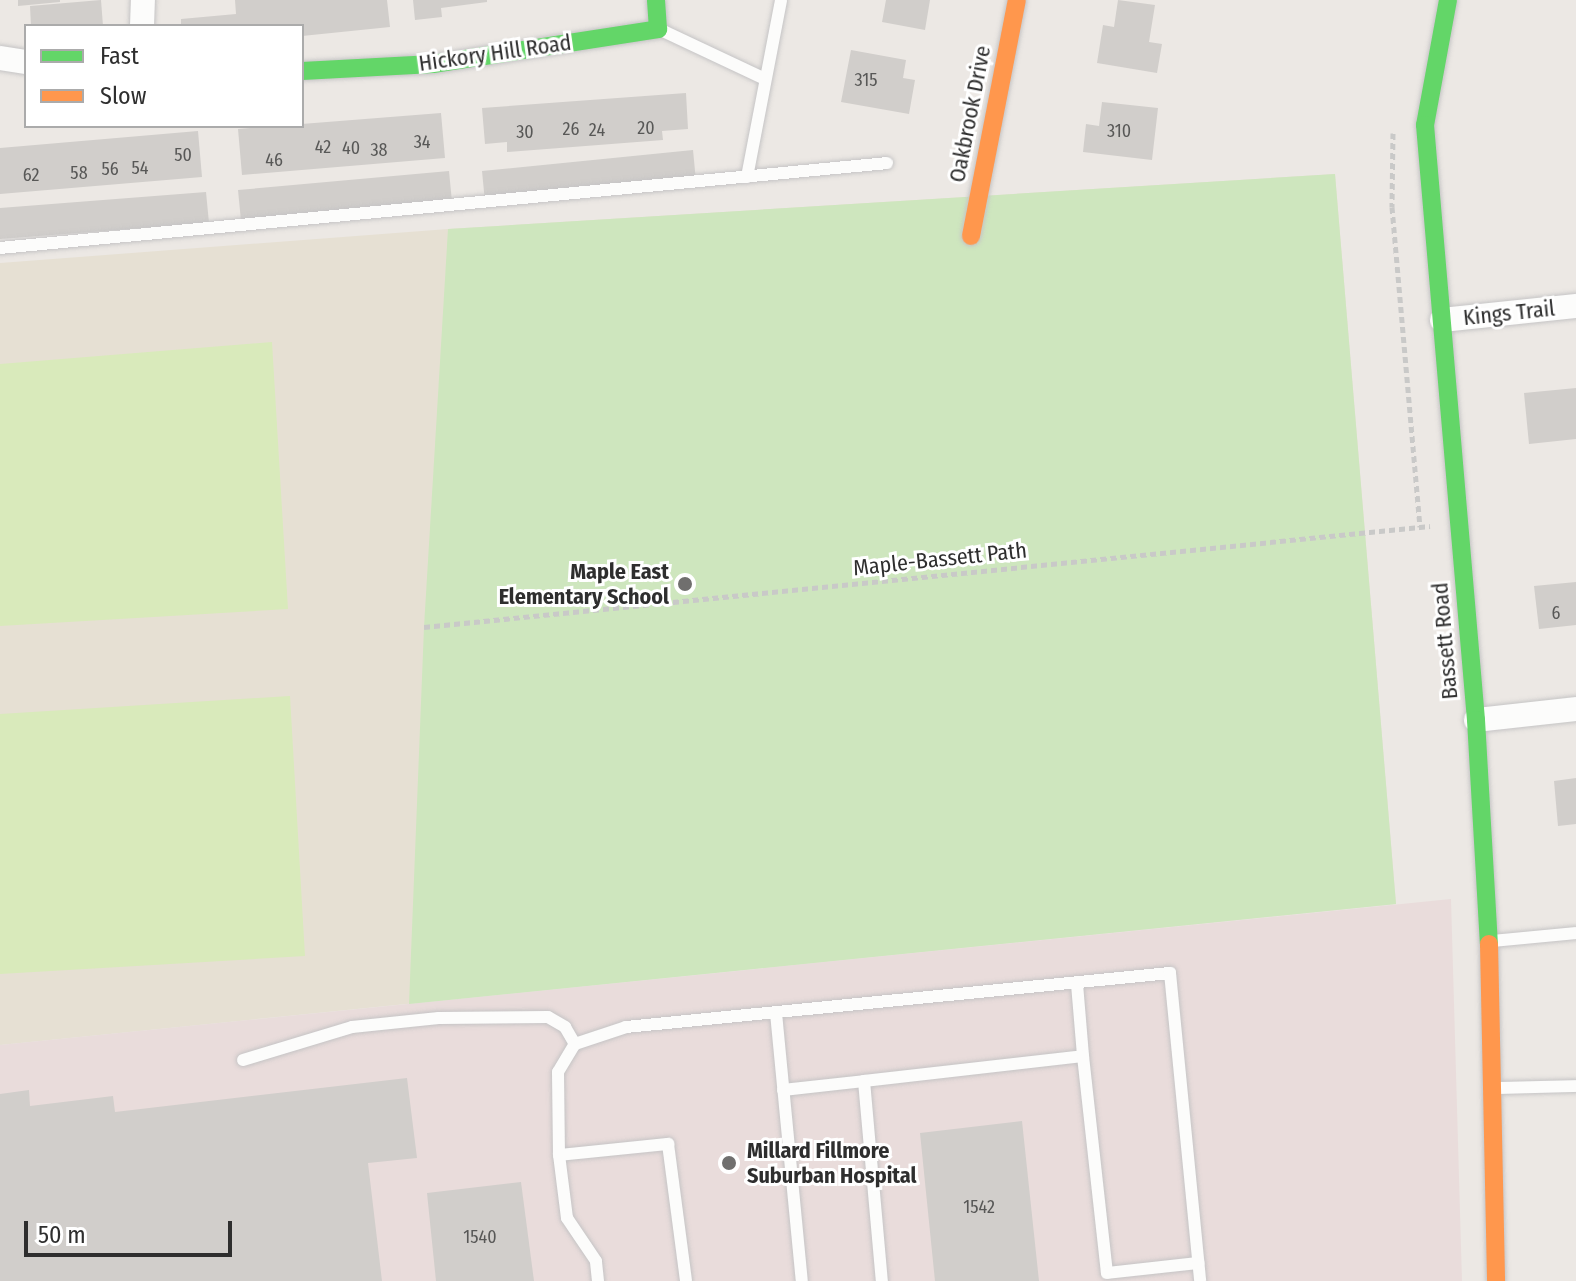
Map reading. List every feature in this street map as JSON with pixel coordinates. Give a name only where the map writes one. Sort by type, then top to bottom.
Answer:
[{"type":"street","points":[[142,24],[143,0]]},
{"type":"street","points":[[656,0],[658,29]]},
{"type":"street","name":"Oakbrook Drive","points":[[971,236],[1017,0]]},
{"type":"street","name":"Bassett Road","points":[[1448,0],[1425,125],[1476,720],[1489,942],[1496,1281]]},
{"type":"street","name":"Hickory Hill Road","points":[[304,71],[433,64],[658,29]]},
{"type":"street","points":[[0,58],[24,62]]},
{"type":"street","name":"Kings Trail","points":[[1442,320],[1576,306]]},
{"type":"street","points":[[1476,720],[1576,709]]},
{"type":"lane","points":[[747,177],[781,0]]},
{"type":"lane","points":[[658,29],[765,79]]},
{"type":"lane","points":[[0,248],[887,163]]},
{"type":"lane","points":[[1489,942],[1576,933]]},
{"type":"lane","points":[[598,1281],[596,1261],[567,1218],[559,1155],[558,1072],[575,1044],[626,1027],[1170,973],[1200,1281]]},
{"type":"lane","points":[[1077,984],[1107,1273],[1198,1263]]},
{"type":"lane","points":[[776,1013],[802,1281]]},
{"type":"lane","points":[[243,1060],[352,1027],[439,1018],[548,1017],[565,1027],[575,1044]]},
{"type":"lane","points":[[783,1090],[1083,1056]]},
{"type":"lane","points":[[864,1081],[882,1281]]},
{"type":"lane","points":[[1492,1088],[1576,1086]]},
{"type":"lane","points":[[559,1155],[668,1144],[686,1281]]},
{"type":"path","name":"Maple-Bassett Path","points":[[424,627],[1459,523]]},
{"type":"shaded area","name":"Maple East Elementary School","points":[[1335,174],[1396,904],[0,1045],[0,263],[448,229]]},
{"type":"shaded area","name":"Millard Fillmore Suburban Hospital","points":[[1451,899],[1462,1281],[0,1281],[0,1045]]},
{"type":"green space","name":"Maple East Elementary School","points":[[1335,174],[1396,904],[409,1004],[424,627],[448,229]]},
{"type":"green space","points":[[272,342],[288,609],[0,626],[0,364]]},
{"type":"green space","points":[[290,696],[305,956],[0,974],[0,714]]},
{"type":"building","points":[[18,0],[60,0],[60,2],[18,6]]},
{"type":"building","points":[[101,0],[103,24],[31,24],[30,6]]},
{"type":"building","points":[[235,0],[387,0],[390,27],[304,36],[304,24],[181,24],[181,19],[236,14]]},
{"type":"building","points":[[413,0],[487,2],[441,8],[442,17],[415,20]]},
{"type":"building","points":[[886,0],[930,0],[925,30],[882,22]]},
{"type":"building","points":[[1118,0],[1155,5],[1149,42],[1162,44],[1157,73],[1097,63],[1103,25],[1114,27]]},
{"type":"building","points":[[851,50],[906,60],[903,78],[915,80],[909,114],[841,102]]},
{"type":"building","points":[[686,93],[688,129],[662,131],[663,140],[507,152],[507,142],[485,144],[482,108]]},
{"type":"building","points":[[1102,102],[1158,108],[1152,160],[1083,152],[1086,124],[1099,126]]},
{"type":"building","points":[[441,113],[445,158],[242,175],[238,129],[304,128],[304,124]]},
{"type":"building","points":[[198,131],[202,177],[0,194],[0,148]]},
{"type":"building","points":[[693,150],[696,181],[485,202],[482,171]]},
{"type":"building","points":[[449,171],[452,202],[241,221],[238,190]]},
{"type":"building","points":[[206,192],[209,223],[0,239],[0,208]]},
{"type":"building","points":[[1576,388],[1576,439],[1529,444],[1524,393]]},
{"type":"building","points":[[1576,582],[1576,625],[1539,629],[1534,586]]},
{"type":"building","points":[[1576,778],[1576,824],[1558,826],[1554,781]]},
{"type":"building","points":[[407,1078],[417,1158],[368,1163],[382,1281],[0,1281],[0,1094],[29,1090],[30,1106],[113,1096],[115,1112]]},
{"type":"building","points":[[1022,1121],[1039,1281],[935,1281],[920,1133]]},
{"type":"building","points":[[521,1182],[534,1281],[436,1281],[427,1193]]},
{"type":"traffic: fast","points":[[304,71],[433,64],[658,29],[656,0]]},
{"type":"traffic: fast","points":[[1448,0],[1425,125],[1476,720],[1489,944]]},
{"type":"traffic: slow","points":[[971,236],[1017,0]]},
{"type":"traffic: slow","points":[[1489,944],[1496,1281]]},
{"type":"place","name":"Maple East Elementary School","points":[[685,584]]},
{"type":"place","name":"Millard Fillmore Suburban Hospital","points":[[729,1163]]}]
